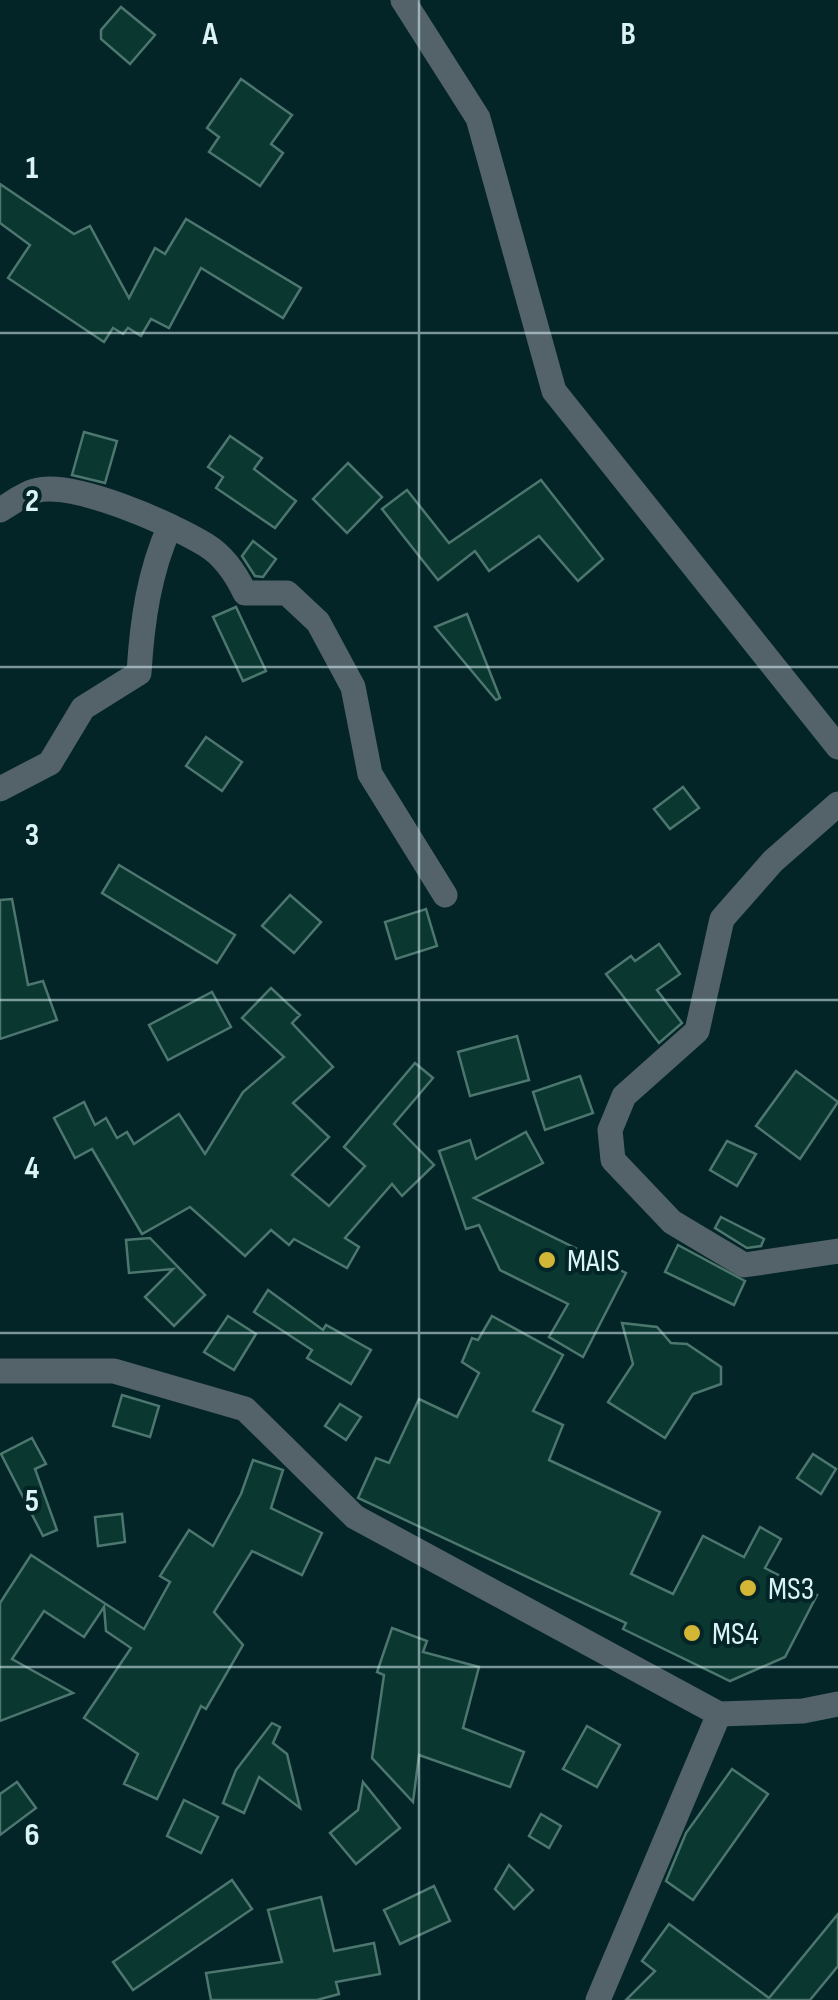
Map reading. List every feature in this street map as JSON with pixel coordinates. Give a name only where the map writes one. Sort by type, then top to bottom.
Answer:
[{"type":"street","points":[[403,0],[478,118],[554,391],[838,747]]},
{"type":"street","points":[[0,510],[37,490],[80,494],[170,526],[209,546],[236,574],[245,593],[286,594],[318,622],[353,687],[370,774],[445,896]]},
{"type":"street","points":[[0,789],[50,763],[83,708],[139,673],[142,626],[158,551],[170,526]]},
{"type":"street","points":[[838,804],[773,861],[722,918],[697,1031],[624,1096],[610,1130],[613,1160],[672,1222],[744,1265],[838,1250]]},
{"type":"street","points":[[0,1371],[114,1371],[245,1410],[355,1517],[719,1714],[803,1711],[838,1704]]},
{"type":"street","points":[[598,2000],[719,1714]]},
{"type":"building","points":[[121,7],[155,35],[130,64],[101,39],[101,30]]},
{"type":"building","points":[[241,79],[292,115],[271,144],[283,153],[260,186],[209,152],[219,137],[207,128]]},
{"type":"building","points":[[0,184],[74,234],[90,226],[129,298],[155,248],[165,254],[186,219],[301,288],[283,318],[201,268],[169,328],[151,319],[141,336],[128,328],[123,334],[113,328],[104,342],[8,278],[30,245],[0,223]]},
{"type":"building","points":[[84,432],[117,441],[105,483],[72,475]]},
{"type":"building","points":[[230,436],[262,458],[254,469],[296,501],[275,528],[216,488],[223,477],[208,467]]},
{"type":"building","points":[[348,463],[382,497],[347,533],[313,499]]},
{"type":"building","points":[[541,480],[603,559],[578,581],[539,536],[489,571],[475,551],[438,580],[382,509],[407,490],[449,543]]},
{"type":"building","points":[[253,541],[276,559],[263,577],[255,576],[242,556]]},
{"type":"building","points":[[236,607],[266,671],[243,681],[213,617]]},
{"type":"building","points":[[467,614],[500,698],[496,700],[435,627]]},
{"type":"building","points":[[206,737],[242,762],[222,791],[186,766]]},
{"type":"building","points":[[683,787],[699,808],[670,829],[654,809]]},
{"type":"building","points":[[119,865],[235,935],[217,963],[102,893]]},
{"type":"building","points":[[290,895],[321,922],[294,953],[262,926]]},
{"type":"building","points":[[12,899],[28,985],[43,981],[57,1020],[0,1039],[0,900]]},
{"type":"building","points":[[426,909],[437,946],[396,959],[385,922]]},
{"type":"building","points":[[659,944],[680,974],[657,990],[682,1023],[659,1043],[606,974],[631,956],[635,961]]},
{"type":"building","points":[[271,988],[300,1015],[292,1023],[333,1067],[293,1103],[329,1137],[292,1175],[329,1206],[365,1166],[344,1147],[415,1063],[433,1078],[394,1124],[434,1165],[402,1196],[392,1184],[345,1238],[359,1247],[347,1268],[294,1239],[289,1245],[271,1230],[245,1256],[190,1207],[142,1234],[92,1149],[75,1158],[54,1118],[84,1102],[95,1125],[106,1118],[117,1138],[127,1132],[134,1144],[179,1114],[205,1154],[243,1092],[284,1057],[242,1018]]},
{"type":"building","points":[[212,992],[231,1027],[168,1060],[149,1025]]},
{"type":"building","points":[[517,1036],[529,1080],[470,1096],[458,1052]]},
{"type":"building","points":[[796,1071],[838,1102],[800,1159],[756,1126]]},
{"type":"building","points":[[580,1076],[593,1113],[545,1130],[533,1092]]},
{"type":"building","points":[[526,1132],[543,1163],[474,1198],[626,1273],[583,1357],[549,1337],[568,1304],[500,1270],[479,1225],[466,1229],[439,1151],[470,1140],[476,1159]]},
{"type":"building","points":[[727,1141],[756,1154],[737,1186],[710,1170]]},
{"type":"building","points":[[721,1217],[764,1239],[761,1246],[747,1248],[715,1228]]},
{"type":"building","points":[[150,1238],[205,1295],[174,1326],[145,1297],[173,1269],[129,1273],[126,1240]]},
{"type":"building","points":[[678,1245],[745,1281],[734,1305],[665,1272]]},
{"type":"building","points":[[268,1290],[323,1330],[326,1325],[371,1350],[351,1384],[307,1358],[312,1350],[254,1312]]},
{"type":"building","points":[[228,1316],[256,1334],[234,1370],[204,1352]]},
{"type":"building","points":[[492,1316],[563,1355],[533,1411],[563,1425],[549,1460],[660,1512],[631,1574],[673,1594],[703,1536],[744,1557],[760,1527],[781,1539],[765,1568],[817,1595],[785,1657],[730,1681],[623,1629],[626,1623],[358,1498],[376,1458],[389,1463],[419,1399],[457,1417],[479,1373],[462,1362],[472,1338],[478,1340]]},
{"type":"building","points":[[622,1323],[657,1327],[671,1343],[687,1344],[721,1367],[721,1384],[693,1394],[665,1438],[608,1402],[633,1364]]},
{"type":"building","points":[[122,1395],[159,1406],[150,1437],[113,1426]]},
{"type":"building","points":[[340,1404],[361,1417],[346,1440],[325,1426]]},
{"type":"building","points":[[32,1438],[46,1464],[35,1469],[57,1530],[43,1536],[1,1454]]},
{"type":"building","points":[[813,1454],[836,1469],[821,1494],[797,1478]]},
{"type":"building","points":[[253,1460],[283,1470],[271,1508],[322,1533],[302,1575],[252,1551],[214,1612],[243,1645],[206,1709],[201,1706],[157,1799],[124,1784],[138,1754],[84,1718],[131,1648],[106,1631],[104,1607],[84,1637],[44,1611],[12,1659],[73,1693],[0,1721],[0,1603],[31,1555],[144,1629],[170,1582],[160,1576],[189,1530],[213,1546],[241,1494]]},
{"type":"building","points":[[122,1514],[125,1542],[98,1546],[95,1517]]},
{"type":"building","points":[[392,1628],[427,1641],[423,1652],[479,1667],[463,1728],[524,1752],[510,1787],[419,1755],[413,1802],[372,1758],[384,1675],[377,1672]]},
{"type":"building","points":[[272,1723],[280,1727],[273,1743],[287,1754],[300,1808],[259,1777],[244,1813],[223,1803],[236,1770]]},
{"type":"building","points":[[587,1726],[620,1745],[597,1787],[563,1769]]},
{"type":"building","points":[[732,1769],[768,1794],[693,1900],[666,1881],[686,1833]]},
{"type":"building","points":[[17,1782],[36,1808],[0,1835],[0,1794]]},
{"type":"building","points":[[363,1782],[400,1828],[356,1864],[330,1833],[358,1810]]},
{"type":"building","points":[[184,1800],[218,1817],[201,1853],[167,1836]]},
{"type":"building","points":[[541,1814],[561,1826],[549,1848],[529,1836]]},
{"type":"building","points":[[509,1865],[533,1890],[514,1909],[495,1889]]},
{"type":"building","points":[[232,1880],[252,1909],[133,1990],[113,1962]]},
{"type":"building","points":[[434,1886],[450,1921],[400,1944],[384,1910]]},
{"type":"building","points":[[321,1897],[334,1951],[374,1943],[380,1974],[336,1982],[339,1994],[317,2000],[211,2000],[206,1973],[282,1962],[268,1910]]},
{"type":"building","points":[[838,1914],[838,1966],[810,2000],[626,2000],[655,1971],[642,1961],[669,1924],[769,1998]]},
{"type":"place","name":"MAIS","points":[[547,1260]]},
{"type":"place","name":"MS3","points":[[748,1588]]},
{"type":"place","name":"MS4","points":[[692,1633]]}]
